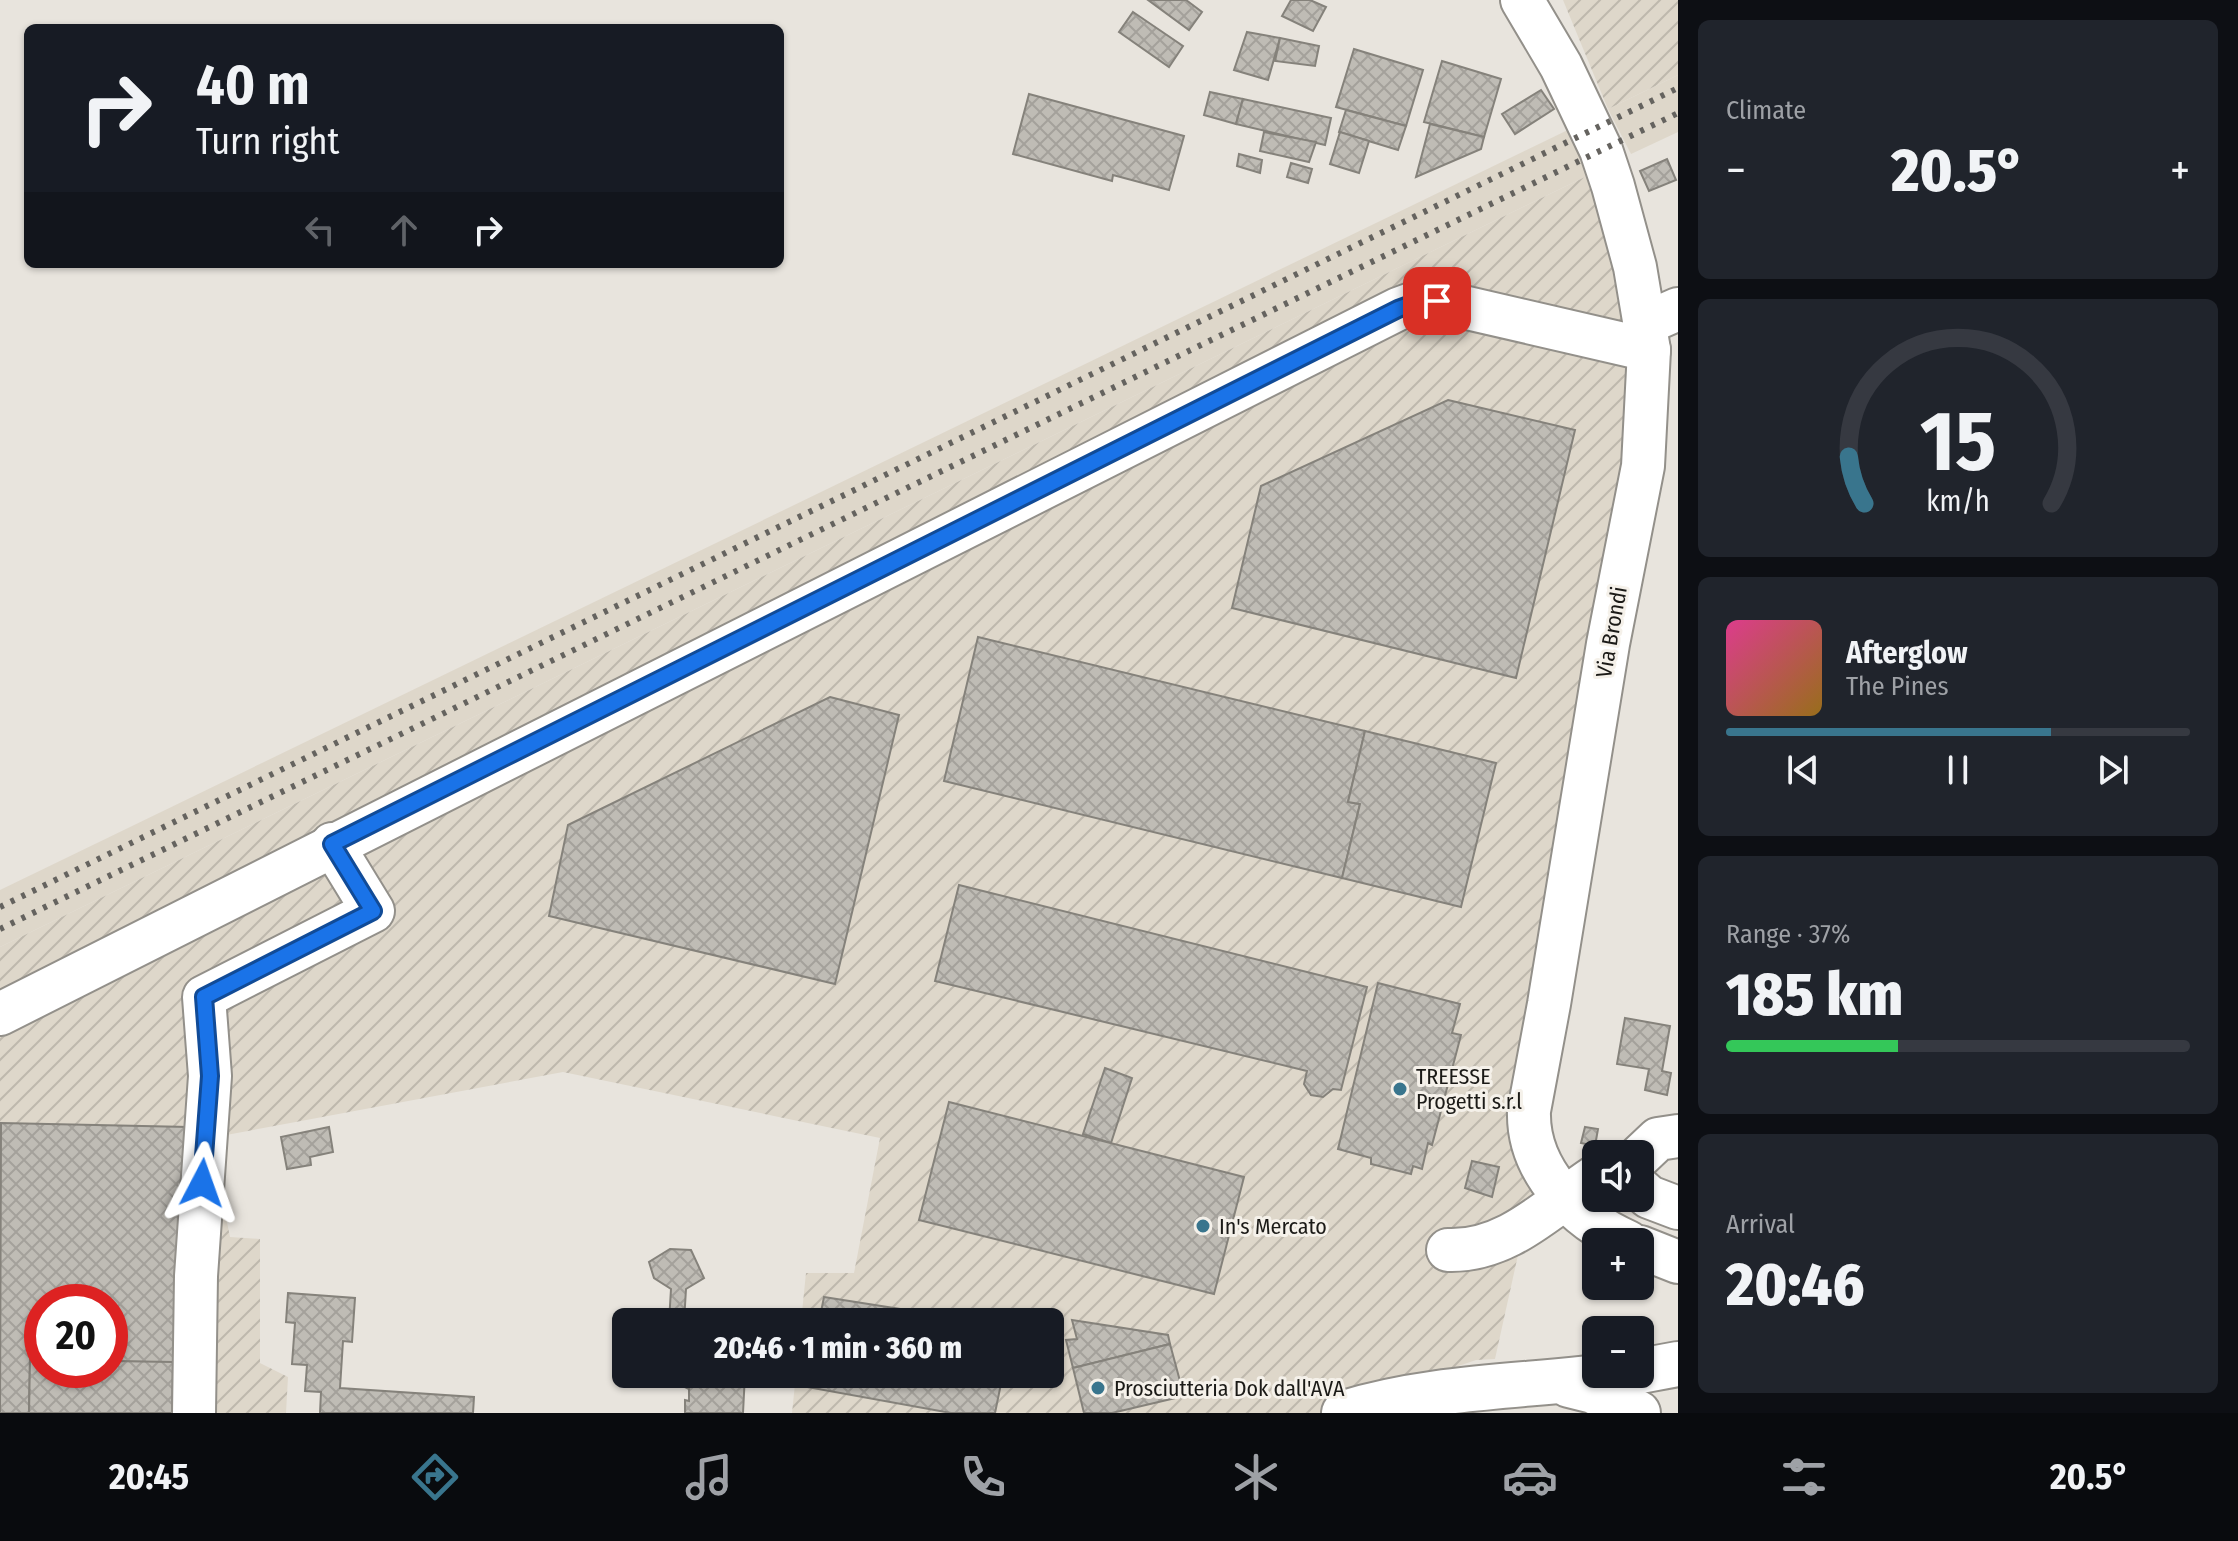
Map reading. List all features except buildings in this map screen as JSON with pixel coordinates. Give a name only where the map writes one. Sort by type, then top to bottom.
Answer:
[{"type":"main road","points":[[1654,1368],[1678,1364]]},
{"type":"main road","points":[[1344,1413],[1443,1391],[1582,1378]]},
{"type":"main road","points":[[1556,1381],[1593,1391],[1638,1413]]},
{"type":"street","name":"Via Brondi","points":[[1522,0],[1561,66],[1601,150],[1635,267],[1657,328],[1643,466],[1608,644],[1529,1111],[1528,1129],[1548,1177],[1581,1188],[1595,1225],[1601,1228]]},
{"type":"street","points":[[0,1014],[1398,309],[1417,302],[1437,301],[1657,328]]},
{"type":"street","points":[[194,1413],[196,1276],[210,1076],[204,997],[373,911],[332,844]]},
{"type":"street","points":[[1654,1143],[1665,1137],[1678,1136]]},
{"type":"street","points":[[1448,1250],[1473,1249],[1502,1239],[1536,1221],[1581,1188]]},
{"type":"street","points":[[1654,1199],[1678,1208]]},
{"type":"street","points":[[1654,1253],[1678,1262]]},
{"type":"shaded area","points":[[1563,0],[1678,0],[1678,75],[1608,109]]},
{"type":"shaded area","points":[[1678,75],[1678,132],[1631,154],[1608,109]]},
{"type":"shaded area","points":[[1574,127],[1589,175],[0,947],[0,890]]},
{"type":"shaded area","points":[[1589,175],[1624,271],[1642,375],[1541,1151],[1495,1359],[1476,1360],[1321,1413],[792,1413],[795,1388],[1064,1388],[1064,1308],[802,1308],[806,1273],[854,1273],[880,1138],[563,1072],[210,1138],[230,1237],[260,1239],[260,1363],[288,1377],[286,1413],[0,1413],[0,947]]},
{"type":"railway","points":[[0,907],[1678,88]]},
{"type":"railway","points":[[0,929],[1678,113]]},
{"type":"place","name":"TREESSE Progetti s.r.l","points":[[1400,1089]]},
{"type":"place","name":"In's Mercato","points":[[1203,1226]]},
{"type":"place","name":"Prosciutteria Dok dall'AVA","points":[[1098,1388]]},
{"type":"route","points":[[202,1183],[210,1076],[204,997],[373,911],[332,844],[1398,309],[1417,302],[1437,301]]}]
